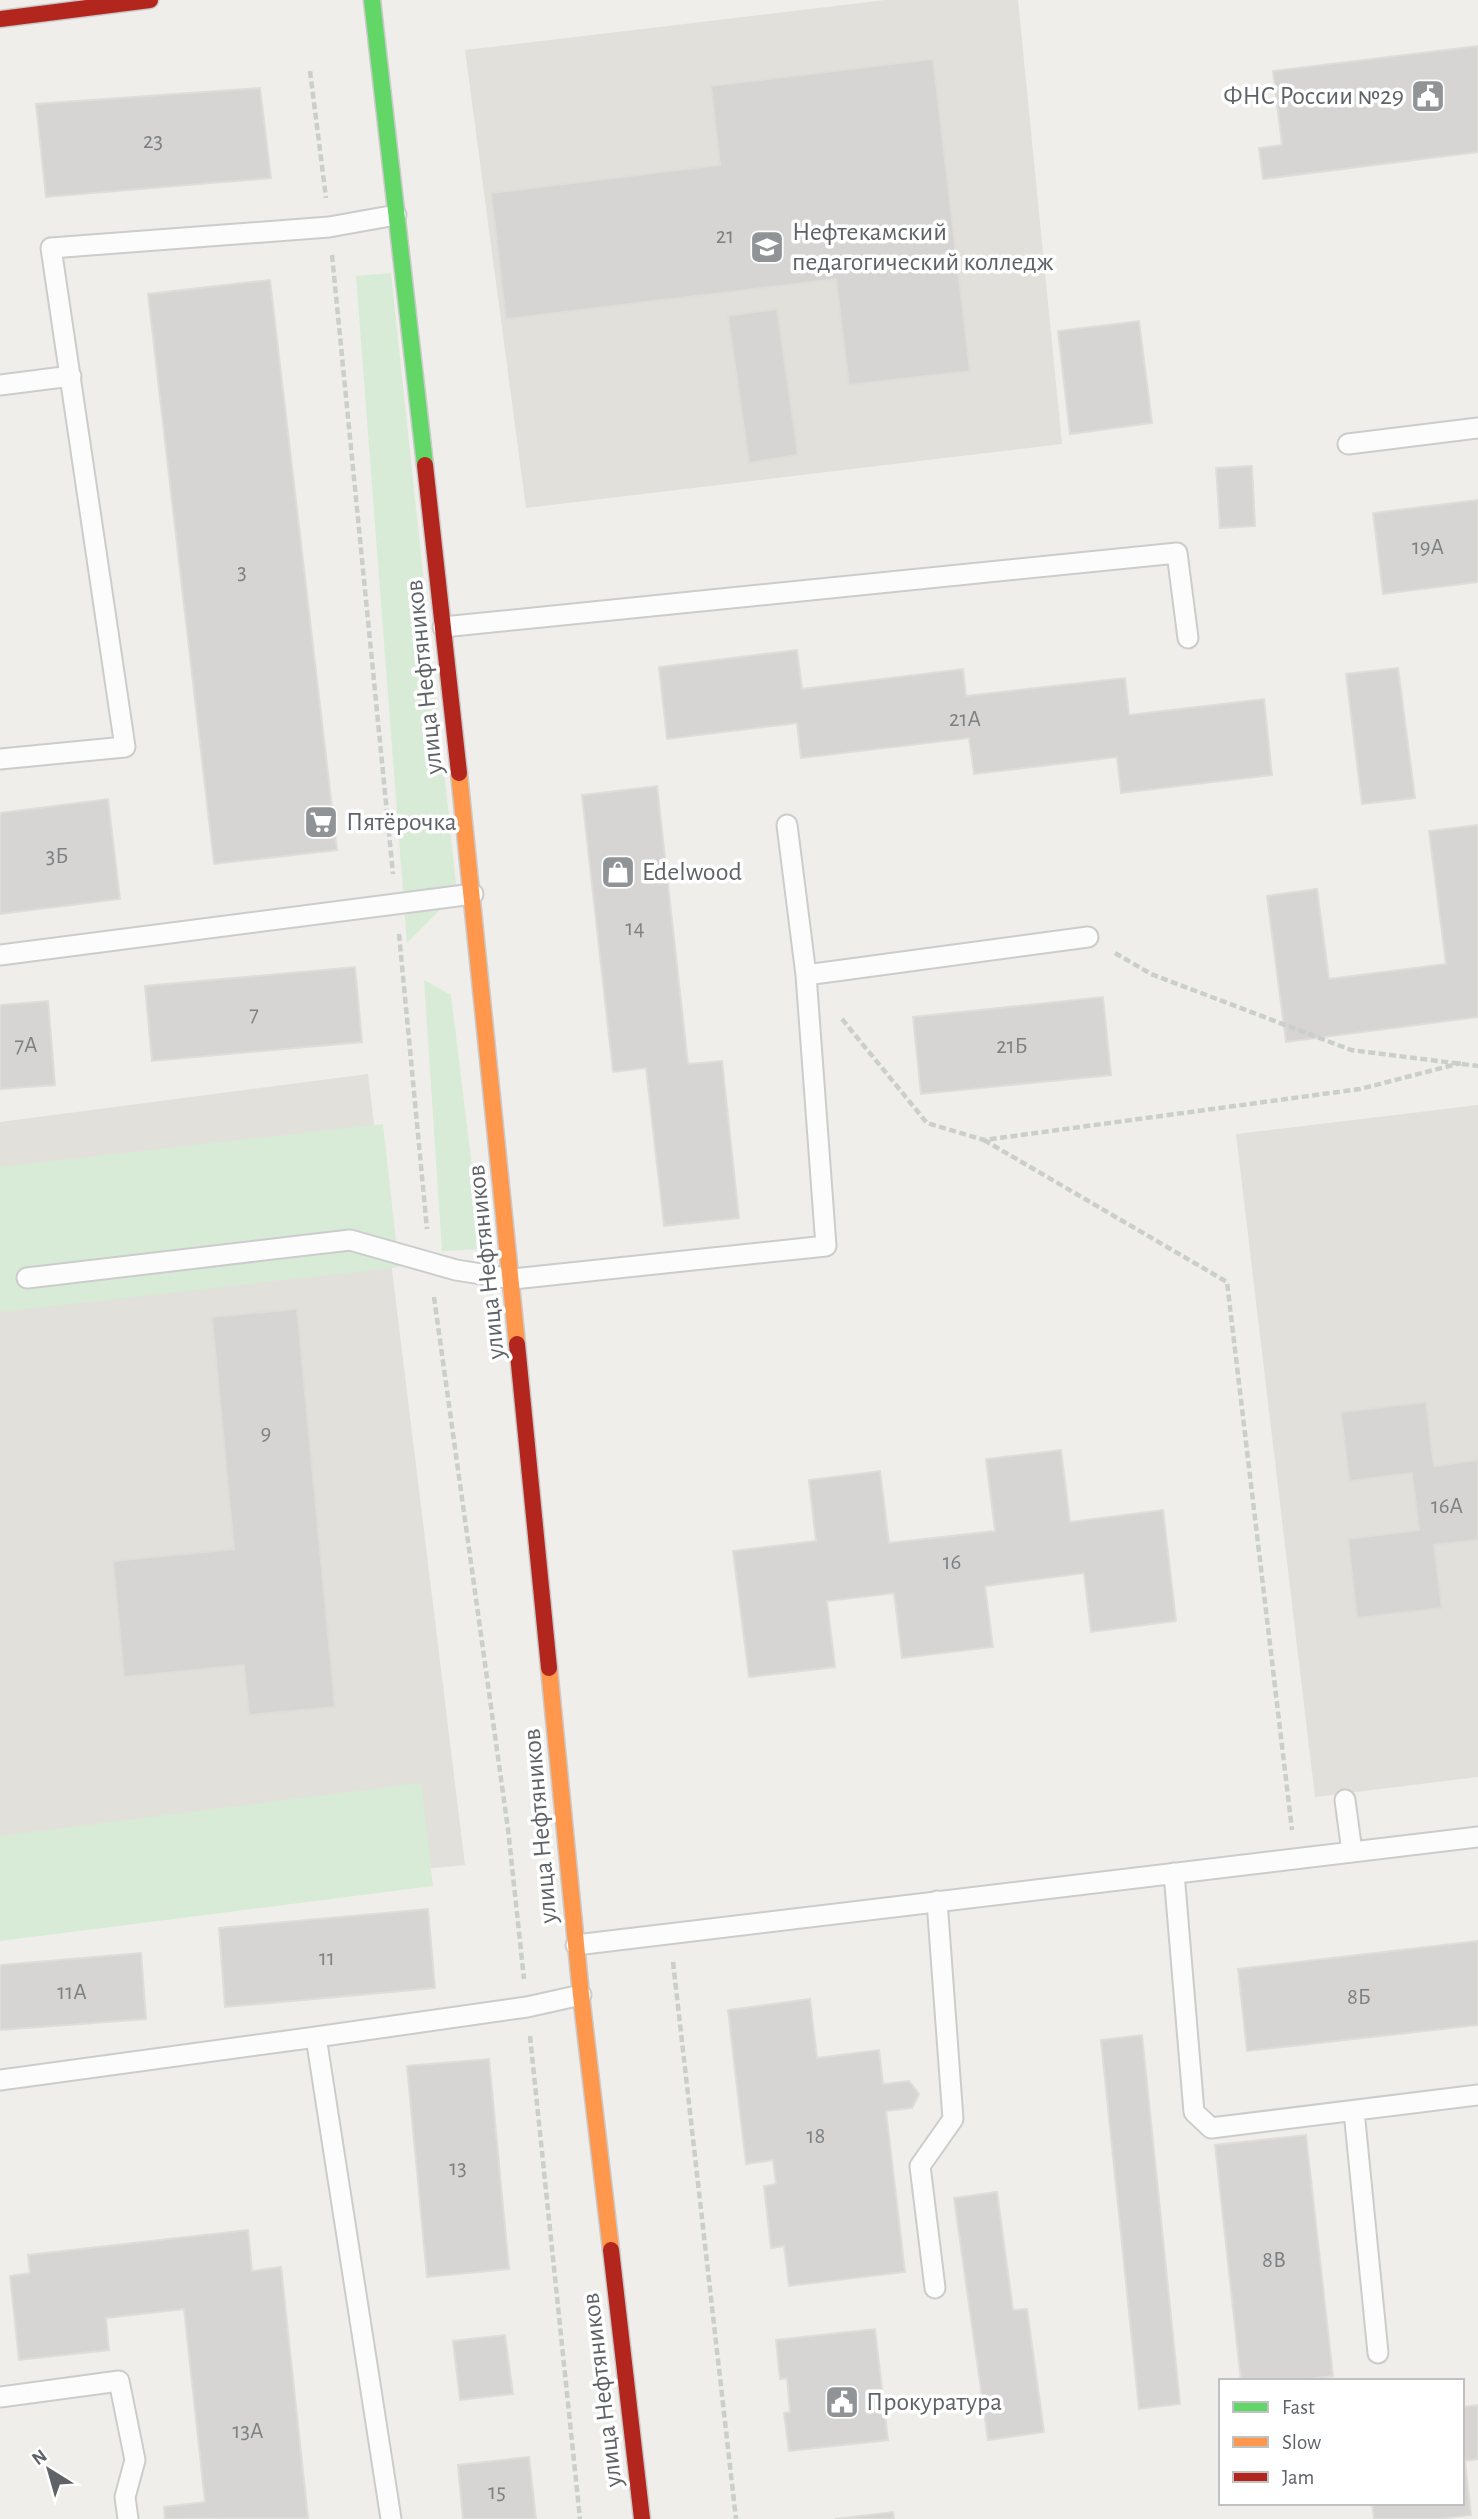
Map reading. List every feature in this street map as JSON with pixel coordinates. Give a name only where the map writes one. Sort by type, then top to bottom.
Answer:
[{"type":"main road","points":[[0,19],[150,0]]},
{"type":"main road","name":"улица Нефтяников","points":[[372,0],[473,894],[513,1279],[581,1995],[642,2519]]},
{"type":"lane","points":[[0,759],[125,747],[51,248],[329,227],[396,215]]},
{"type":"lane","points":[[0,385],[71,376]]},
{"type":"lane","points":[[1348,444],[1478,428]]},
{"type":"lane","points":[[443,626],[1177,553],[1188,638]]},
{"type":"lane","points":[[27,1278],[350,1240],[456,1270],[513,1279],[826,1245],[806,975],[787,825]]},
{"type":"lane","points":[[0,955],[473,894]]},
{"type":"lane","points":[[806,975],[1088,937]]},
{"type":"lane","points":[[1345,1800],[1352,1852]]},
{"type":"lane","points":[[576,1945],[1478,1838]]},
{"type":"lane","points":[[1174,1873],[1194,2112],[1211,2128],[1478,2095]]},
{"type":"lane","points":[[935,2288],[920,2166],[953,2119],[937,1901]]},
{"type":"lane","points":[[0,2080],[527,2007],[581,1995]]},
{"type":"lane","points":[[316,2037],[391,2519]]},
{"type":"lane","points":[[1354,2110],[1378,2353]]},
{"type":"lane","points":[[0,2397],[119,2381],[135,2460],[125,2497],[128,2519]]},
{"type":"path","points":[[1088,937],[1151,974],[1350,1050],[1478,1066]]},
{"type":"path","points":[[841,1017],[927,1123],[984,1140],[1227,1282],[1295,1859]]},
{"type":"path","points":[[984,1140],[1360,1089],[1461,1063]]},
{"type":"path","points":[[670,1934],[736,2519]]},
{"type":"shaded area","name":"Нефтекамский педагогический колледж","points":[[885,0],[1018,0],[1062,444],[526,508],[465,50]]},
{"type":"shaded area","points":[[368,1074],[465,1865],[0,1909],[0,1122]]},
{"type":"shaded area","points":[[1478,1105],[1478,1777],[1315,1797],[1236,1134]]},
{"type":"green space","points":[[391,273],[457,893],[407,943],[356,276]]},
{"type":"green space","points":[[424,980],[451,995],[482,1249],[442,1251]]},
{"type":"green space","points":[[383,1124],[399,1267],[0,1312],[0,1167]]},
{"type":"green space","points":[[421,1783],[433,1886],[0,1941],[0,1836]]},
{"type":"building","points":[[1478,46],[1478,152],[1263,179],[1259,148],[1282,145],[1273,71]]},
{"type":"building","points":[[933,59],[970,371],[849,385],[836,279],[506,319],[491,193],[720,165],[711,86]]},
{"type":"building","points":[[260,88],[271,178],[46,197],[36,104]]},
{"type":"building","points":[[270,280],[337,850],[214,864],[148,294]]},
{"type":"building","points":[[777,309],[798,455],[749,463],[728,316]]},
{"type":"building","points":[[1139,321],[1152,423],[1070,434],[1058,331]]},
{"type":"building","points":[[1252,466],[1255,526],[1220,528],[1216,468]]},
{"type":"building","points":[[1478,500],[1478,582],[1383,594],[1373,513]]},
{"type":"building","points":[[797,650],[802,689],[963,669],[966,696],[1125,678],[1129,715],[1264,699],[1272,775],[1121,793],[1117,757],[974,774],[969,738],[801,758],[797,723],[667,739],[659,667]]},
{"type":"building","points":[[1398,668],[1415,798],[1362,804],[1346,674]]},
{"type":"building","points":[[657,786],[688,1064],[722,1061],[739,1218],[664,1226],[646,1068],[613,1072],[582,795]]},
{"type":"building","points":[[108,799],[120,899],[0,914],[0,813]]},
{"type":"building","points":[[1478,825],[1478,1017],[1286,1042],[1267,896],[1317,889],[1329,979],[1446,964],[1429,831]]},
{"type":"building","points":[[355,967],[362,1042],[152,1061],[145,986]]},
{"type":"building","points":[[1103,997],[1111,1075],[921,1094],[913,1017]]},
{"type":"building","points":[[48,1001],[55,1085],[0,1089],[0,1005]]},
{"type":"building","points":[[297,1309],[335,1707],[249,1715],[244,1665],[124,1677],[113,1561],[234,1549],[212,1317]]},
{"type":"building","points":[[1426,1402],[1434,1466],[1478,1460],[1478,1540],[1434,1545],[1442,1608],[1357,1618],[1348,1539],[1419,1530],[1412,1473],[1349,1481],[1341,1412]]},
{"type":"building","points":[[1061,1450],[1070,1522],[1163,1510],[1176,1621],[1091,1632],[1084,1573],[985,1586],[993,1647],[902,1658],[894,1593],[827,1601],[835,1667],[749,1677],[733,1551],[816,1541],[809,1480],[880,1471],[889,1543],[995,1531],[986,1459]]},
{"type":"building","points":[[428,1909],[435,1988],[225,2007],[219,1928]]},
{"type":"building","points":[[1478,1941],[1478,2025],[1247,2051],[1238,1969]]},
{"type":"building","points":[[141,1953],[146,2019],[0,2030],[0,1965]]},
{"type":"building","points":[[810,1999],[817,2058],[879,2050],[883,2084],[909,2081],[919,2094],[912,2108],[886,2111],[905,2272],[789,2286],[784,2246],[771,2248],[764,2186],[776,2184],[773,2160],[746,2164],[728,2010]]},
{"type":"building","points":[[1142,2035],[1180,2404],[1139,2409],[1101,2040]]},
{"type":"building","points":[[489,2059],[509,2269],[427,2277],[407,2066]]},
{"type":"building","points":[[1306,2135],[1333,2376],[1306,2379],[1241,2379],[1215,2145]]},
{"type":"building","points":[[997,2192],[1013,2310],[1027,2309],[1044,2432],[988,2440],[954,2198]]},
{"type":"building","points":[[248,2230],[252,2271],[281,2267],[308,2518],[165,2519],[164,2507],[205,2502],[184,2309],[106,2318],[109,2350],[19,2360],[10,2276],[30,2273],[28,2255]]},
{"type":"building","points":[[875,2329],[888,2440],[789,2451],[784,2413],[790,2412],[787,2378],[780,2379],[776,2340]]},
{"type":"building","points":[[505,2335],[513,2394],[460,2400],[453,2341]]},
{"type":"building","points":[[1478,2405],[1478,2459],[1465,2461],[1471,2515],[1439,2519],[1374,2519],[1372,2505],[1464,2505],[1464,2407]]},
{"type":"building","points":[[529,2457],[536,2519],[463,2519],[458,2465]]},
{"type":"building","points":[[893,2512],[894,2519],[835,2519]]},
{"type":"traffic: fast","points":[[372,0],[425,465]]},
{"type":"traffic: slow","points":[[459,773],[517,1344]]},
{"type":"traffic: slow","points":[[549,1668],[581,1995],[611,2250]]},
{"type":"traffic: jam","points":[[0,19],[150,0]]},
{"type":"traffic: jam","points":[[425,465],[459,773]]},
{"type":"traffic: jam","points":[[517,1344],[549,1668]]},
{"type":"traffic: jam","points":[[611,2250],[642,2519]]},
{"type":"place","name":"ФНС России №29","points":[[1428,96]]},
{"type":"place","name":"Нефтекамский педагогический колледж","points":[[767,247]]},
{"type":"place","name":"Пятёрочка","points":[[321,822]]},
{"type":"place","name":"Edelwood","points":[[618,872]]},
{"type":"place","name":"Прокуратура","points":[[842,2402]]}]
